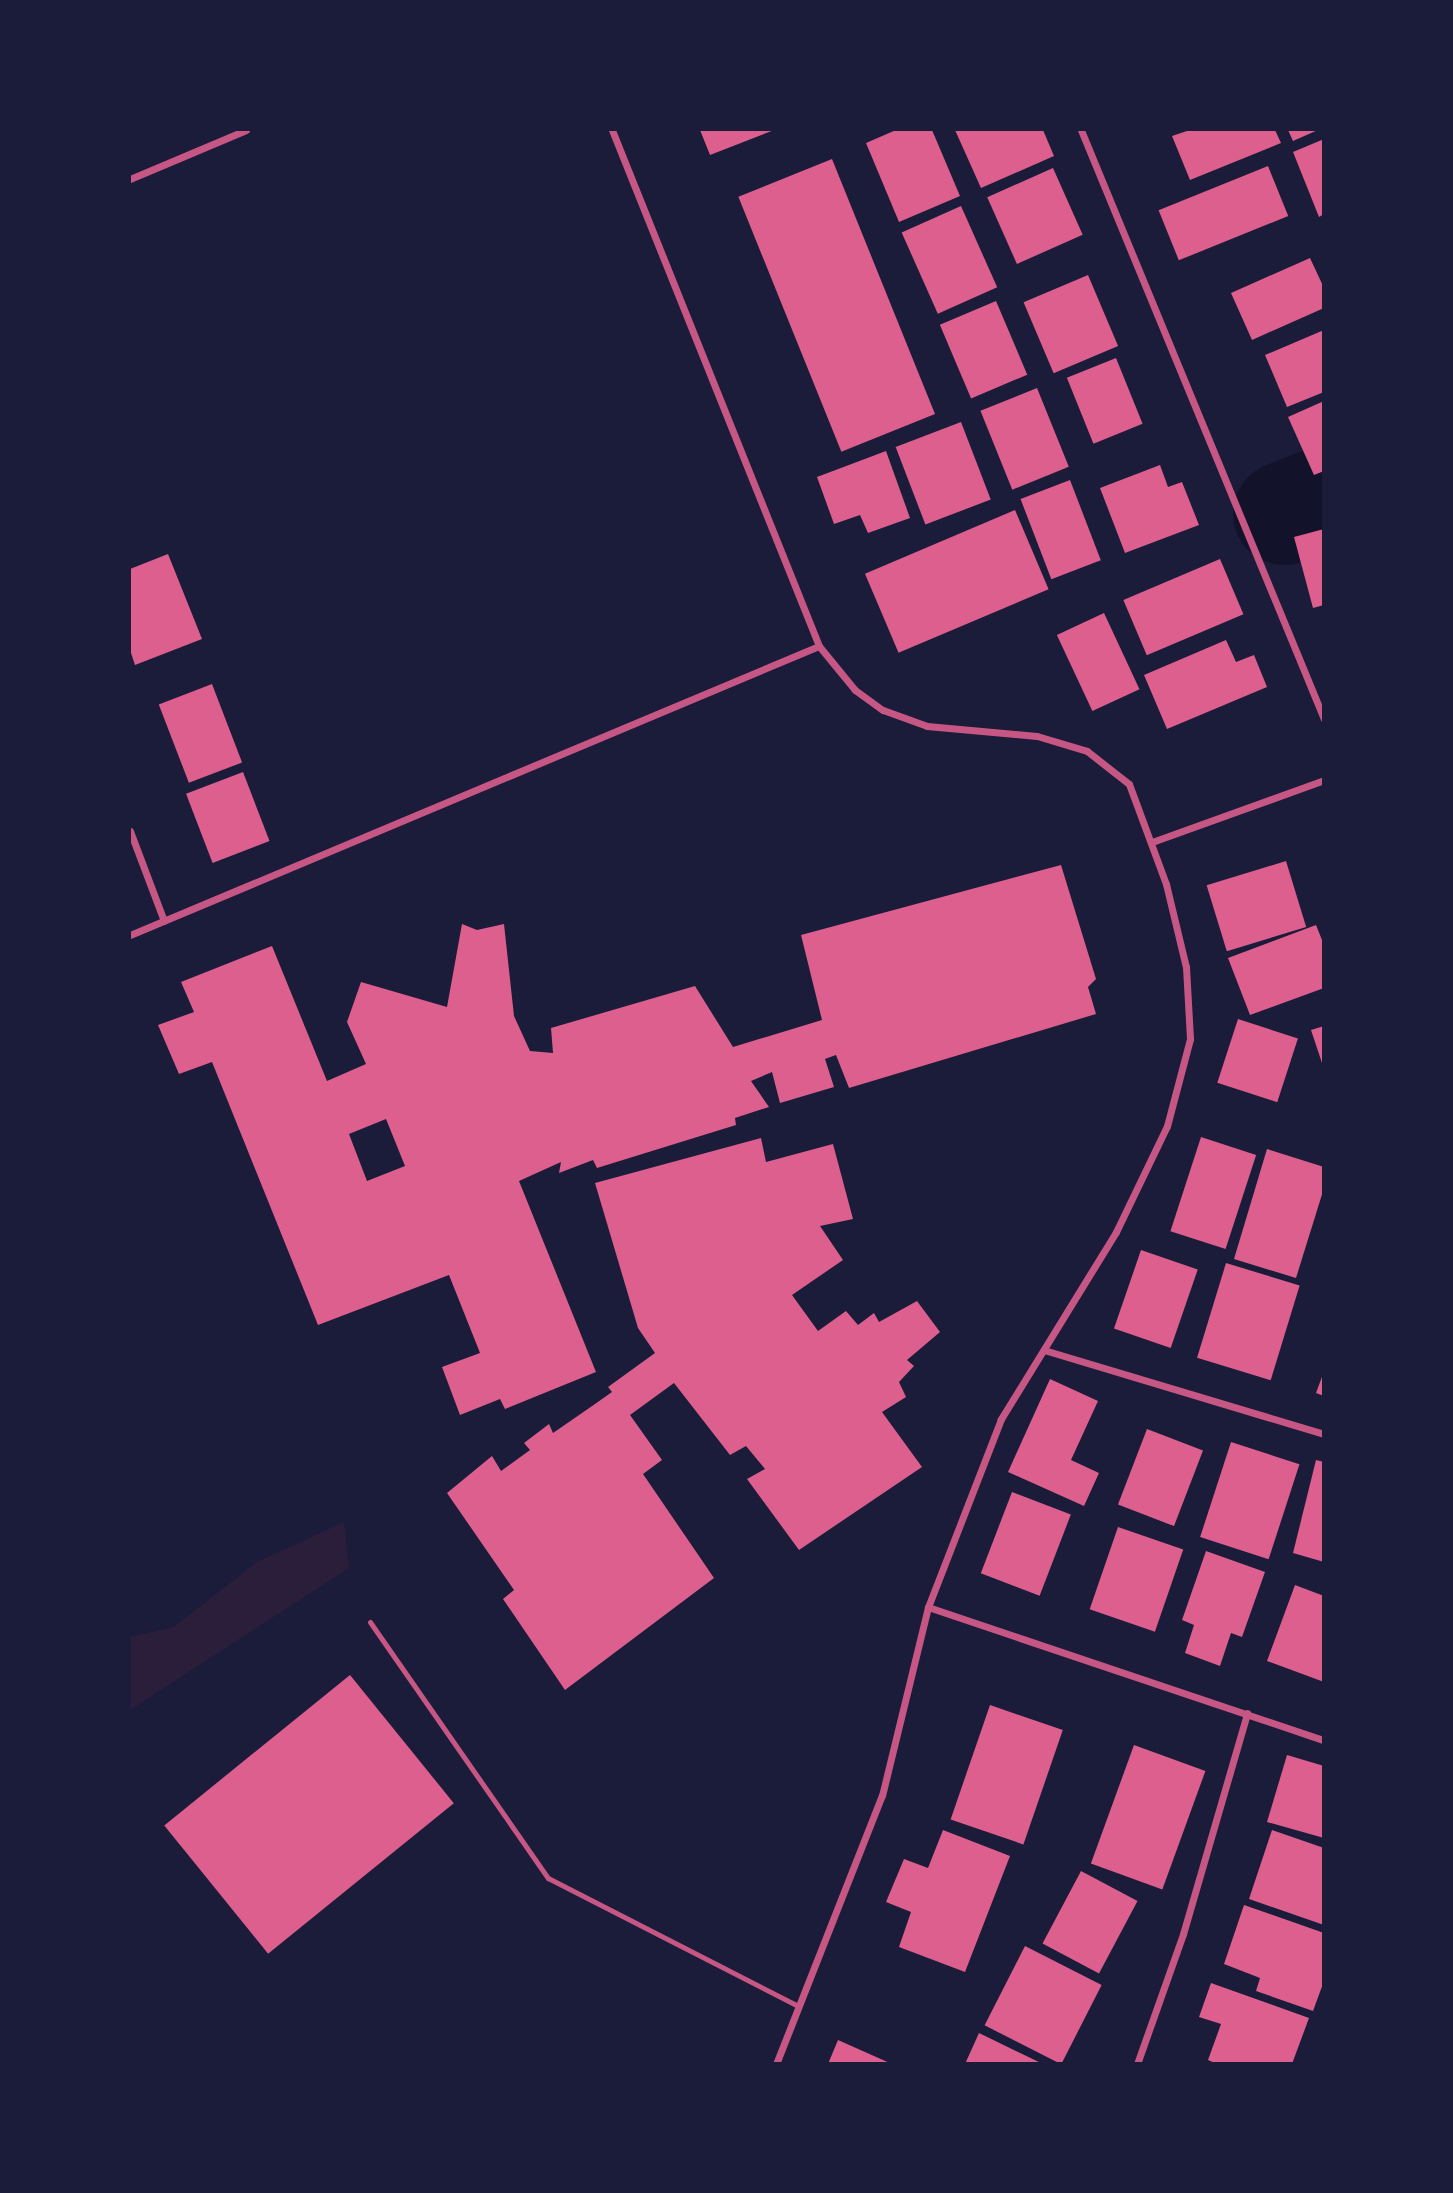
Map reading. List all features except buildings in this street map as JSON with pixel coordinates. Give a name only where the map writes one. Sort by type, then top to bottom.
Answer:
[{"type":"street","points":[[130,179],[246,130]]},
{"type":"street","points":[[612,130],[819,646],[855,690],[883,710],[927,726],[1037,736],[1087,751],[1129,784],[1166,884],[1186,967],[1190,1039],[1167,1126],[1116,1232],[1002,1419],[928,1607],[882,1795],[776,2063]]},
{"type":"street","points":[[1081,130],[1324,719]]},
{"type":"street","points":[[130,935],[819,646]]},
{"type":"street","points":[[1152,842],[1324,780]]},
{"type":"street","points":[[130,831],[164,921]]},
{"type":"street","points":[[1044,1350],[1324,1434]]},
{"type":"street","points":[[928,1607],[1324,1740]]},
{"type":"street","points":[[1137,2063],[1183,1934],[1247,1713]]},
{"type":"lane","points":[[370,1622],[548,1878],[798,2006]]},
{"type":"shaded area","points":[[344,1522],[349,1568],[130,1710],[130,1637],[174,1627],[257,1562]]},
{"type":"waterway","points":[[1284,513],[1324,497]]}]
